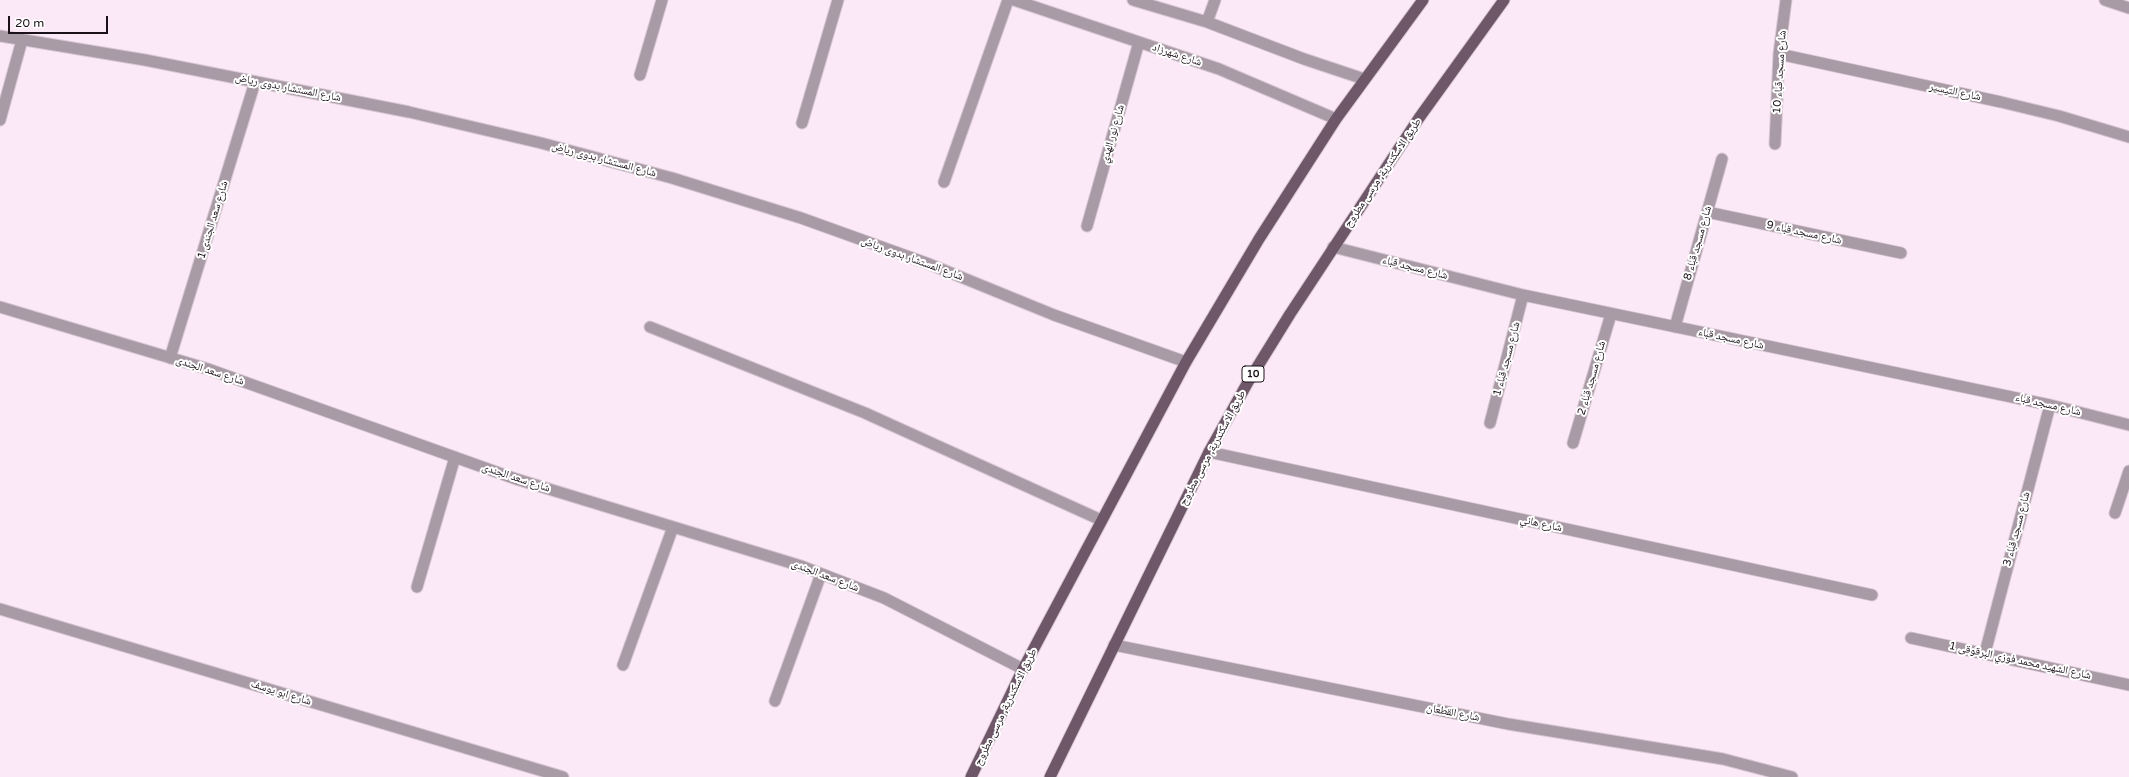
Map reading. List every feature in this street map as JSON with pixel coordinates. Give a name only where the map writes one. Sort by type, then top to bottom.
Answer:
[{"type":"main road","name":"طريق الاسكندرية, مرسى مطروح","points":[[971,777],[1023,669],[1186,362],[1258,239],[1336,119],[1423,0]]},
{"type":"main road","name":"طريق الاسكندرية, مرسى مطروح","points":[[1050,777],[1209,452],[1248,382],[1333,247],[1419,118],[1504,0]]},
{"type":"street","points":[[640,75],[662,0]]},
{"type":"street","points":[[802,123],[838,0]]},
{"type":"street","points":[[944,182],[1008,0]]},
{"type":"street","name":"شارع شهرزاد","points":[[1014,0],[1219,69],[1336,119]]},
{"type":"street","points":[[1134,0],[1207,22],[1304,59],[1364,79]]},
{"type":"street","points":[[1207,22],[1215,0]]},
{"type":"street","name":"شارع مسجد قباء 10","points":[[1775,144],[1779,54],[1786,0]]},
{"type":"street","points":[[2105,0],[2129,8]]},
{"type":"street","name":"شارع المستشار بدوى رياض","points":[[0,36],[145,60],[424,115],[541,143],[672,178],[838,232],[929,264],[1054,315],[1186,362]]},
{"type":"street","points":[[0,120],[22,40]]},
{"type":"street","name":"شارع نور الهدي","points":[[1087,226],[1139,42]]},
{"type":"street","name":"شارع التيسير","points":[[1779,54],[2001,102],[2059,116],[2129,137]]},
{"type":"street","name":"شارع سعد الجندى 1","points":[[170,358],[256,82]]},
{"type":"street","name":"شارع مسجد قباء 8","points":[[1675,327],[1722,160]]},
{"type":"street","name":"شارع مسجد قباء 9","points":[[1707,212],[1901,253]]},
{"type":"street","name":"شارع مسجد قباء","points":[[1333,247],[1523,295],[2050,405],[2129,426]]},
{"type":"street","name":"شارع مسجد قباء 1","points":[[1490,423],[1523,295]]},
{"type":"street","name":"شارع سعد الجندى","points":[[0,307],[208,369],[516,479],[801,566],[884,598],[1023,669]]},
{"type":"street","name":"شارع مسجد قباء 2","points":[[1573,443],[1611,314]]},
{"type":"street","points":[[650,328],[865,413],[1101,520]]},
{"type":"street","name":"شارع مسجد قباء 3","points":[[1985,653],[2050,405]]},
{"type":"street","name":"شارع هاني","points":[[1209,452],[1872,595]]},
{"type":"street","points":[[417,587],[456,457]]},
{"type":"street","points":[[2115,513],[2129,471]]},
{"type":"street","points":[[623,665],[673,527]]},
{"type":"street","points":[[776,701],[821,574]]},
{"type":"street","name":"شارع ابو يوسف","points":[[0,609],[563,777]]},
{"type":"street","name":"شارع الشهيد محمد فوزي البرقوقى 1","points":[[1911,638],[2129,685]]},
{"type":"street","name":"شارع القطعان","points":[[1114,645],[1508,724],[1723,759],[1792,777]]}]
